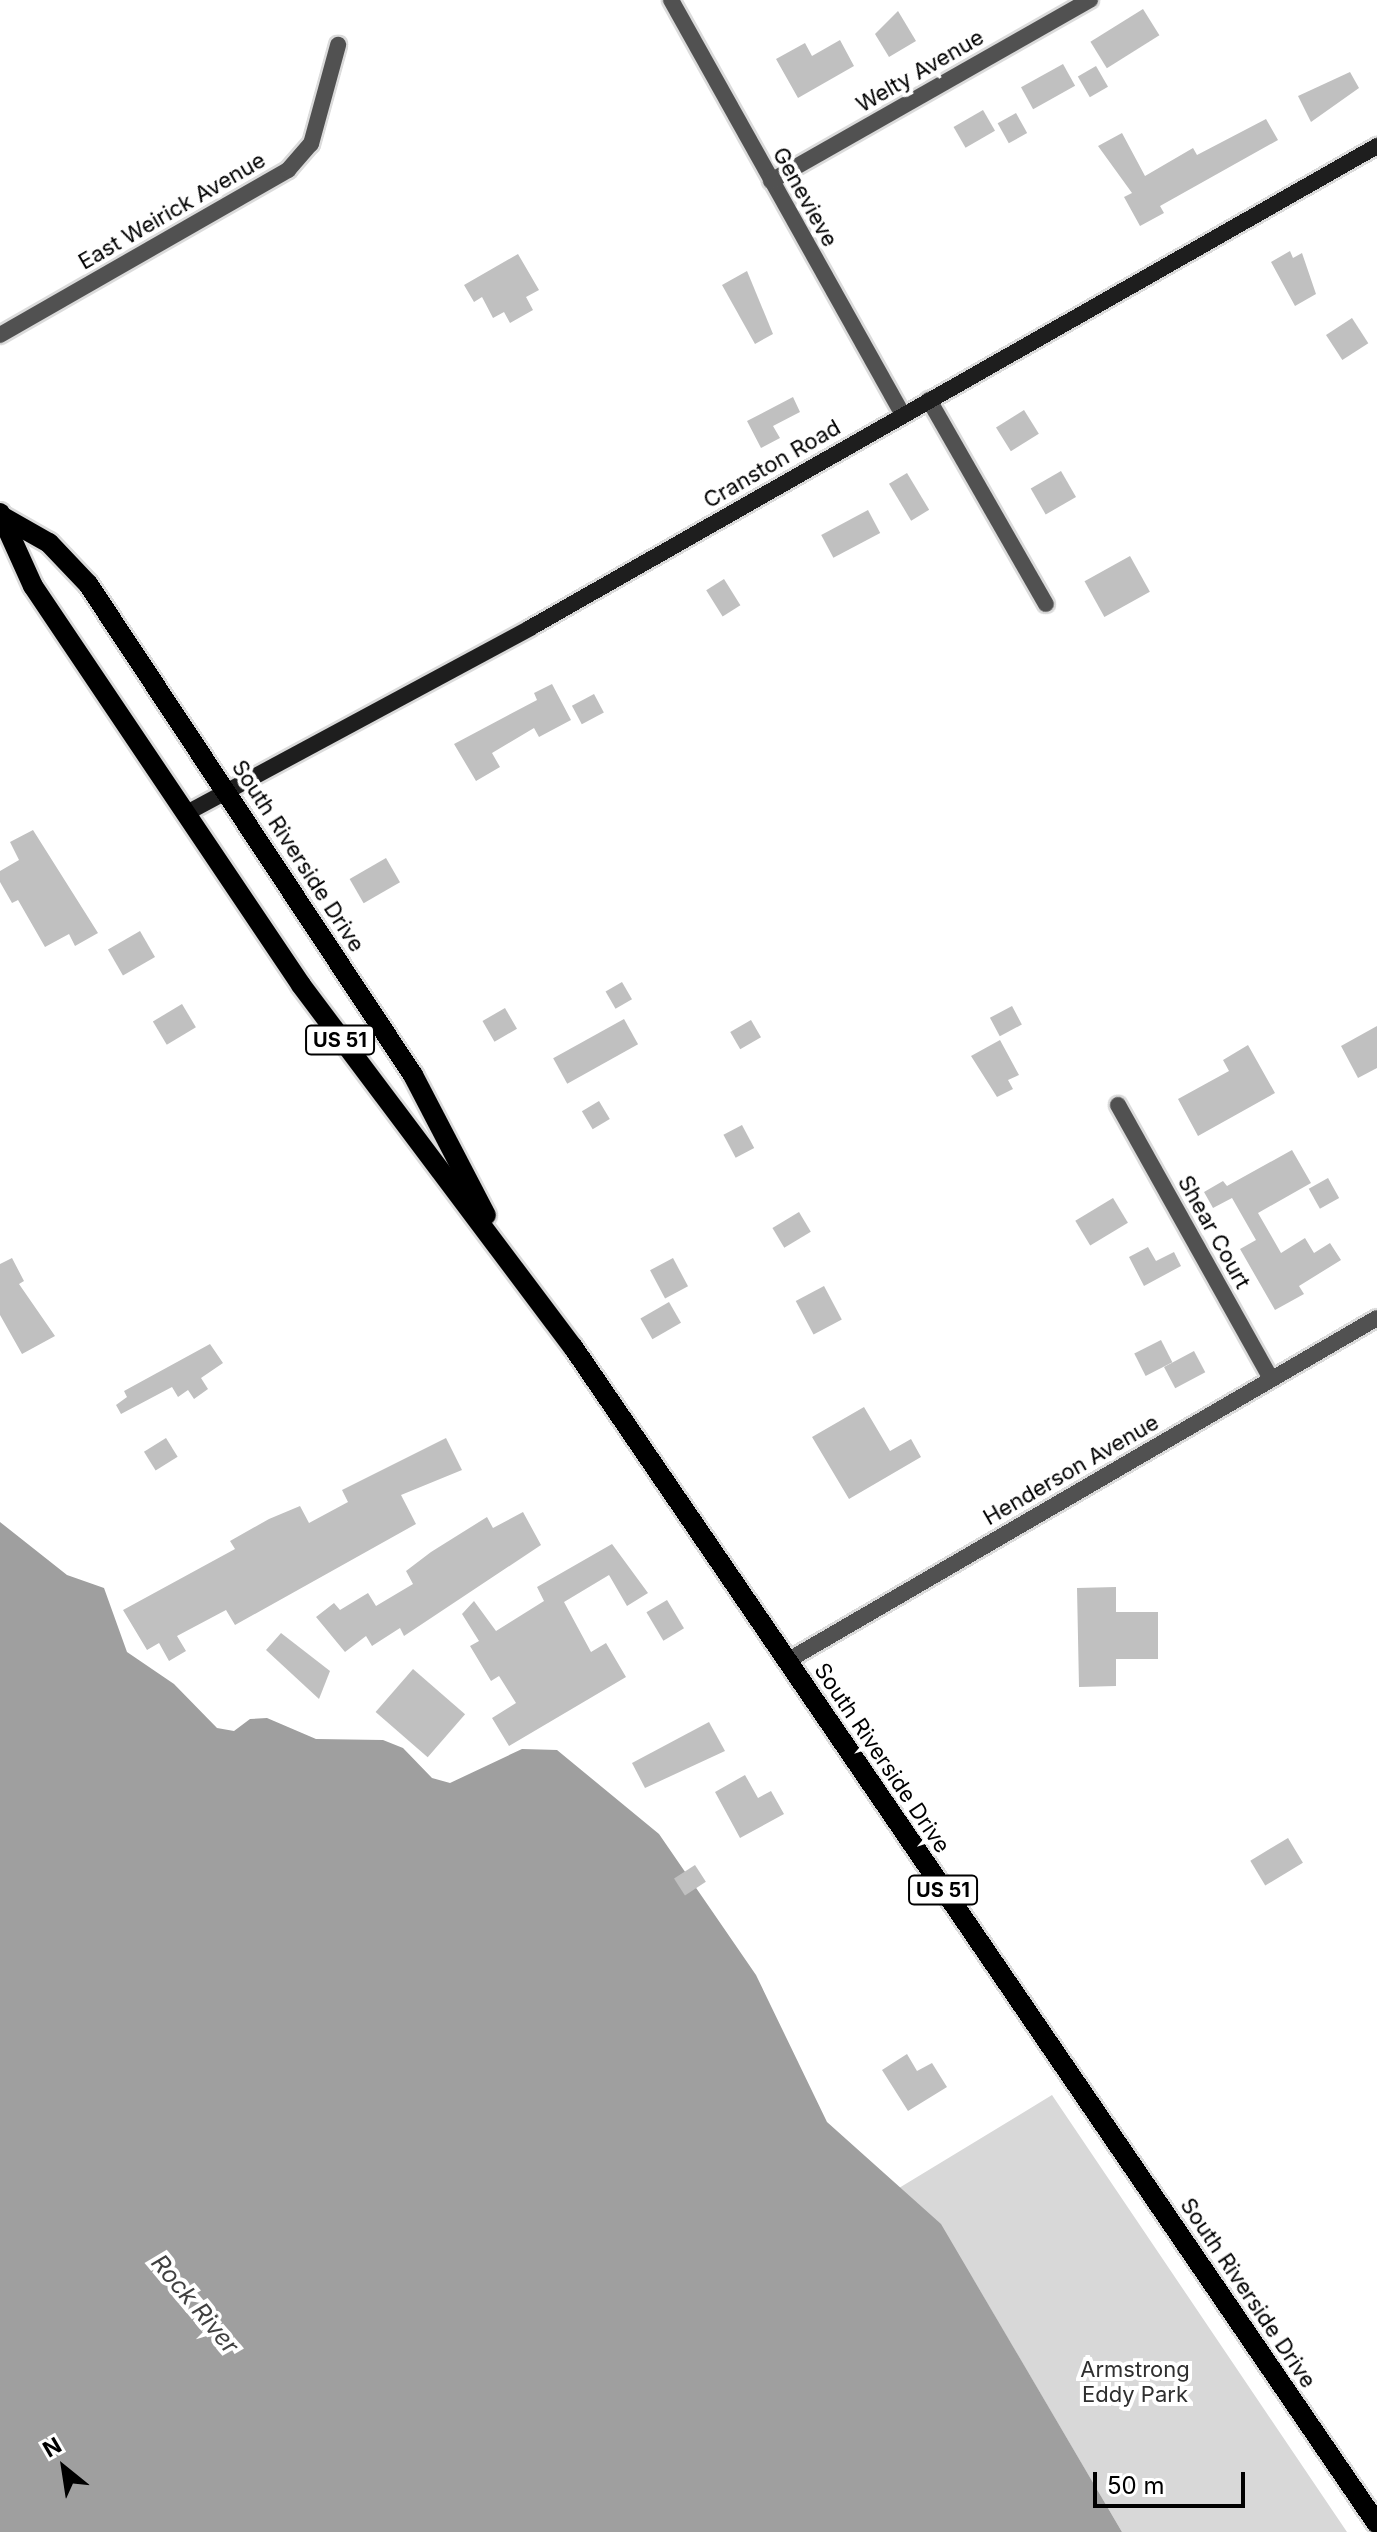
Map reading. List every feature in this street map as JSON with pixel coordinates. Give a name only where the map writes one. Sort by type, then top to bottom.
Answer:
[{"type":"main road","name":"South Riverside Drive","points":[[2,515],[70,562],[228,791],[413,1075],[507,1258]]},
{"type":"main road","name":"South Riverside Drive","points":[[2,515],[33,586],[185,814],[340,1040],[507,1258],[787,1661],[1377,2524]]},
{"type":"street","name":"Genevieve","points":[[671,0],[903,415]]},
{"type":"street","name":"Welty Avenue","points":[[771,181],[1090,0]]},
{"type":"street","name":"East Weirick Avenue","points":[[0,335],[288,170],[311,144],[338,45]]},
{"type":"street","name":"Cranston Road","points":[[185,814],[530,628],[1377,146]]},
{"type":"street","points":[[929,400],[1046,604]]},
{"type":"street","name":"Shear Court","points":[[1118,1105],[1271,1379]]},
{"type":"street","name":"Henderson Avenue","points":[[787,1661],[1377,1318]]},
{"type":"green space","name":"Armstrong Eddy Park","points":[[1052,2095],[1347,2532],[1122,2532],[973,2279],[899,2188]]},
{"type":"water","name":"Rock River","points":[[0,1522],[67,1575],[104,1588],[127,1652],[174,1684],[217,1728],[234,1731],[250,1719],[267,1718],[316,1739],[383,1740],[403,1748],[432,1778],[450,1783],[522,1749],[557,1750],[659,1834],[756,1975],[827,2122],[941,2224],[1122,2532],[0,2532]]},
{"type":"building","points":[[1143,9],[1159,35],[1107,68],[1090,42]]},
{"type":"building","points":[[898,11],[916,41],[889,57],[875,34]]},
{"type":"building","points":[[840,40],[854,66],[798,98],[776,59],[805,43],[812,56]]},
{"type":"building","points":[[1063,64],[1075,86],[1033,109],[1021,87]]},
{"type":"building","points":[[1096,66],[1108,87],[1090,97],[1078,76]]},
{"type":"building","points":[[1350,72],[1359,88],[1311,122],[1298,96]]},
{"type":"building","points":[[983,110],[995,131],[966,148],[954,127]]},
{"type":"building","points":[[1016,113],[1027,133],[1009,143],[998,123]]},
{"type":"building","points":[[1266,119],[1278,140],[1160,206],[1164,213],[1140,226],[1124,197],[1132,193],[1098,146],[1122,133],[1145,176],[1193,148],[1197,155]]},
{"type":"building","points":[[1290,251],[1293,258],[1302,253],[1316,294],[1295,306],[1271,262]]},
{"type":"building","points":[[518,254],[539,290],[526,297],[533,310],[510,323],[504,312],[493,318],[482,297],[474,302],[464,285]]},
{"type":"building","points":[[747,271],[773,334],[755,344],[722,285]]},
{"type":"building","points":[[1352,318],[1368,343],[1342,360],[1326,335]]},
{"type":"building","points":[[793,397],[800,412],[773,426],[780,438],[761,448],[747,421]]},
{"type":"building","points":[[1024,410],[1039,434],[1011,451],[996,427]]},
{"type":"building","points":[[1061,471],[1076,497],[1046,514],[1031,488]]},
{"type":"building","points":[[907,473],[929,510],[911,521],[889,484]]},
{"type":"building","points":[[868,510],[880,533],[833,558],[821,535]]},
{"type":"building","points":[[1130,556],[1150,592],[1104,617],[1085,581]]},
{"type":"building","points":[[724,579],[740,605],[723,616],[706,590]]},
{"type":"building","points":[[552,684],[571,720],[539,737],[534,728],[492,753],[500,767],[476,781],[454,744],[537,700],[534,693]]},
{"type":"building","points":[[594,694],[604,713],[582,724],[572,706]]},
{"type":"building","points":[[33,830],[98,933],[75,946],[69,934],[45,947],[18,900],[12,903],[0,882],[0,871],[19,860],[10,842]]},
{"type":"building","points":[[386,858],[400,882],[364,903],[350,879]]},
{"type":"building","points":[[140,931],[155,957],[123,975],[108,950]]},
{"type":"building","points":[[622,982],[632,999],[616,1009],[606,992]]},
{"type":"building","points":[[182,1004],[196,1027],[167,1045],[153,1022]]},
{"type":"building","points":[[1012,1006],[1022,1025],[1000,1036],[990,1018]]},
{"type":"building","points":[[505,1008],[517,1029],[494,1042],[482,1021]]},
{"type":"building","points":[[624,1019],[638,1044],[567,1084],[553,1058]]},
{"type":"building","points":[[751,1020],[761,1037],[740,1049],[730,1032]]},
{"type":"building","points":[[1377,1026],[1377,1068],[1358,1078],[1341,1046]]},
{"type":"building","points":[[1000,1040],[1019,1075],[1008,1080],[1013,1089],[997,1097],[971,1056]]},
{"type":"building","points":[[1248,1045],[1275,1093],[1198,1136],[1178,1099],[1229,1071],[1223,1060]]},
{"type":"building","points":[[599,1101],[610,1119],[593,1129],[582,1111]]},
{"type":"building","points":[[742,1125],[754,1148],[736,1158],[723,1135]]},
{"type":"building","points":[[1292,1150],[1311,1183],[1258,1213],[1281,1253],[1305,1238],[1314,1253],[1330,1243],[1341,1260],[1299,1286],[1304,1294],[1275,1310],[1240,1249],[1256,1240],[1232,1198],[1213,1208],[1204,1192],[1223,1181],[1227,1186]]},
{"type":"building","points":[[1328,1178],[1339,1198],[1320,1209],[1309,1189]]},
{"type":"building","points":[[1113,1198],[1128,1223],[1090,1246],[1075,1221]]},
{"type":"building","points":[[799,1212],[811,1232],[784,1248],[772,1228]]},
{"type":"building","points":[[1148,1247],[1156,1261],[1174,1252],[1181,1266],[1144,1286],[1129,1257]]},
{"type":"building","points":[[12,1258],[24,1281],[19,1284],[55,1336],[22,1354],[0,1315],[0,1264]]},
{"type":"building","points":[[673,1258],[688,1286],[665,1298],[650,1270]]},
{"type":"building","points":[[824,1286],[842,1320],[814,1335],[796,1301]]},
{"type":"building","points":[[669,1302],[681,1323],[652,1339],[640,1318]]},
{"type":"building","points":[[1161,1340],[1172,1362],[1146,1376],[1134,1354]]},
{"type":"building","points":[[210,1344],[223,1363],[201,1378],[208,1389],[194,1399],[188,1390],[178,1397],[172,1387],[121,1414],[116,1405],[127,1397],[124,1391]]},
{"type":"building","points":[[1194,1351],[1205,1372],[1175,1388],[1164,1367]]},
{"type":"building","points":[[864,1407],[890,1451],[911,1439],[921,1457],[849,1499],[812,1437]]},
{"type":"building","points":[[166,1438],[178,1457],[156,1470],[144,1452]]},
{"type":"building","points":[[446,1438],[462,1470],[401,1495],[416,1524],[235,1625],[226,1610],[177,1636],[186,1651],[169,1661],[159,1643],[147,1650],[123,1610],[235,1549],[230,1541],[269,1519],[300,1506],[309,1523],[348,1502],[342,1490]]},
{"type":"building","points":[[523,1512],[541,1545],[404,1636],[400,1628],[372,1646],[366,1636],[345,1652],[316,1617],[334,1603],[340,1610],[368,1593],[376,1606],[413,1584],[406,1571],[431,1552],[487,1517],[493,1528]]},
{"type":"building","points":[[612,1544],[648,1593],[627,1606],[609,1575],[564,1602],[591,1652],[606,1643],[626,1677],[509,1746],[492,1718],[516,1703],[499,1676],[491,1681],[470,1646],[479,1641],[462,1614],[474,1601],[496,1631],[544,1601],[537,1587]]},
{"type":"building","points":[[1116,1587],[1116,1612],[1158,1612],[1158,1659],[1116,1659],[1116,1686],[1079,1687],[1077,1588]]},
{"type":"building","points":[[667,1600],[684,1628],[663,1641],[646,1612]]},
{"type":"building","points":[[281,1633],[330,1671],[319,1699],[266,1650]]},
{"type":"building","points":[[413,1669],[465,1714],[428,1757],[376,1712]]},
{"type":"building","points":[[709,1722],[725,1751],[645,1788],[632,1763]]},
{"type":"building","points":[[745,1775],[758,1798],[771,1791],[784,1814],[740,1838],[715,1792]]},
{"type":"building","points":[[1288,1838],[1303,1863],[1265,1886],[1250,1861]]},
{"type":"building","points":[[695,1865],[706,1882],[685,1895],[674,1879]]},
{"type":"building","points":[[907,2054],[917,2071],[932,2063],[947,2087],[908,2111],[882,2070]]}]
